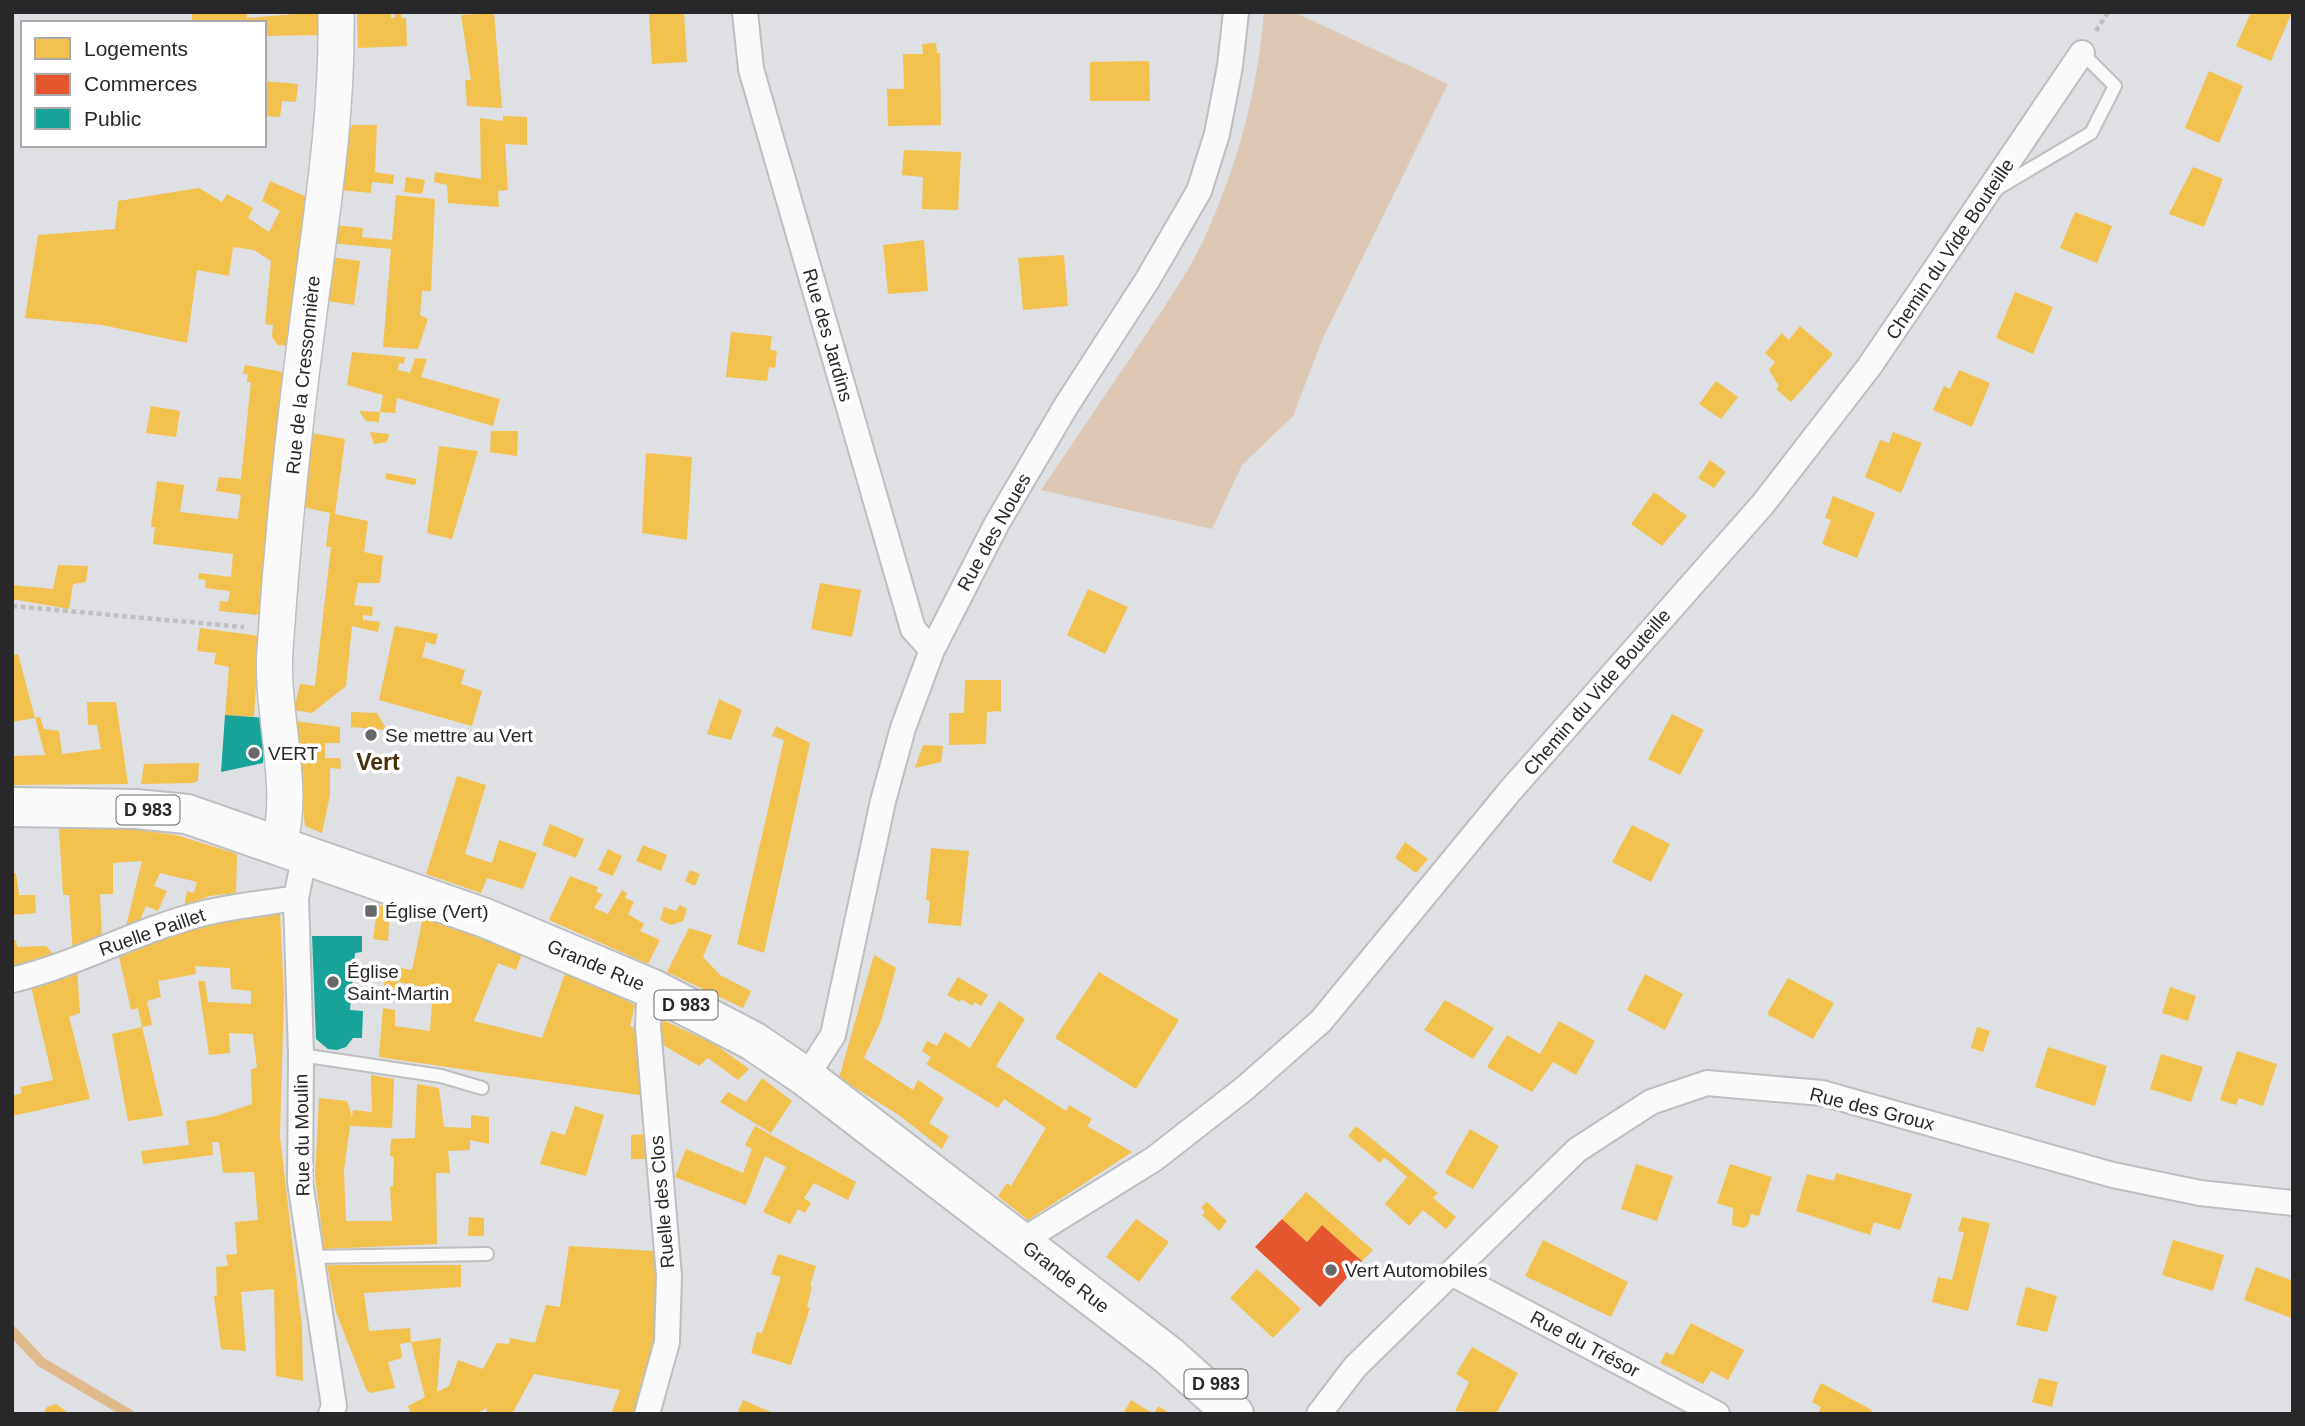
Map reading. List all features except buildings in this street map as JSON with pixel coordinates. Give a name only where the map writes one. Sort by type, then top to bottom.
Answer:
[{"type":"main road","name":"Grande Rue","points":[[12,807],[168,811],[217,823],[485,918],[653,989],[753,1041],[806,1077],[1168,1355],[1234,1414]]},
{"type":"main road","name":"Grande Rue","points":[[1168,1355],[1264,1414]]},
{"type":"street","name":"Rue de la Cressonnière","points":[[291,850],[284,810],[275,692],[276,629],[302,364],[332,130],[337,62],[336,12]]},
{"type":"street","name":"Rue des Jardins","points":[[745,12],[751,69],[914,629],[932,650]]},
{"type":"street","name":"Rue des Noues","points":[[806,1077],[833,1035],[884,801],[903,728],[932,650],[996,525],[1076,390],[1148,279],[1199,191],[1217,134],[1230,66],[1236,12]]},
{"type":"street","name":"Chemin du Vide Bouteille","points":[[1020,1242],[1154,1159],[1245,1088],[1321,1021],[1510,791],[1763,504],[1869,367],[1989,194],[2082,52]]},
{"type":"street","name":"Rue du Moulin","points":[[291,850],[296,898],[301,1055],[300,1182],[310,1258],[338,1411]]},
{"type":"street","name":"Ruelle Paillet","points":[[12,980],[55,970],[114,943],[205,913],[296,898]]},
{"type":"street","name":"Ruelle des Clos","points":[[647,1414],[667,1342],[668,1302],[648,1027],[649,1003],[653,989]]},
{"type":"street","name":"Rue des Groux","points":[[1319,1414],[1355,1367],[1577,1150],[1651,1102],[1707,1083],[1822,1093],[2113,1175],[2200,1193],[2293,1203]]},
{"type":"street","name":"Rue du Trésor","points":[[1453,1274],[1717,1414]]},
{"type":"lane","points":[[1989,194],[2091,133],[2115,86],[2082,52]]},
{"type":"lane","points":[[301,1055],[440,1076],[482,1088]]},
{"type":"lane","points":[[310,1258],[487,1254]]},
{"type":"path","points":[[12,606],[276,629]]},
{"type":"shaded area","points":[[1264,12],[1294,12],[1448,84],[1322,340],[1293,416],[1242,465],[1212,529],[1041,490],[1172,295],[1204,239],[1226,185],[1244,128],[1257,70]]},
{"type":"waterway","points":[[12,1331],[41,1362],[129,1414]]},
{"type":"place","name":"Se mettre au Vert","points":[[371,735]]},
{"type":"place","name":"VERT","points":[[254,753]]},
{"type":"place","name":"Église (Vert)","points":[[371,911]]},
{"type":"place","name":"Église Saint-Martin","points":[[333,982]]},
{"type":"place","name":"Vert Automobiles","points":[[1331,1270]]},
{"type":"district","name":"Vert","points":[[378,762]]}]
